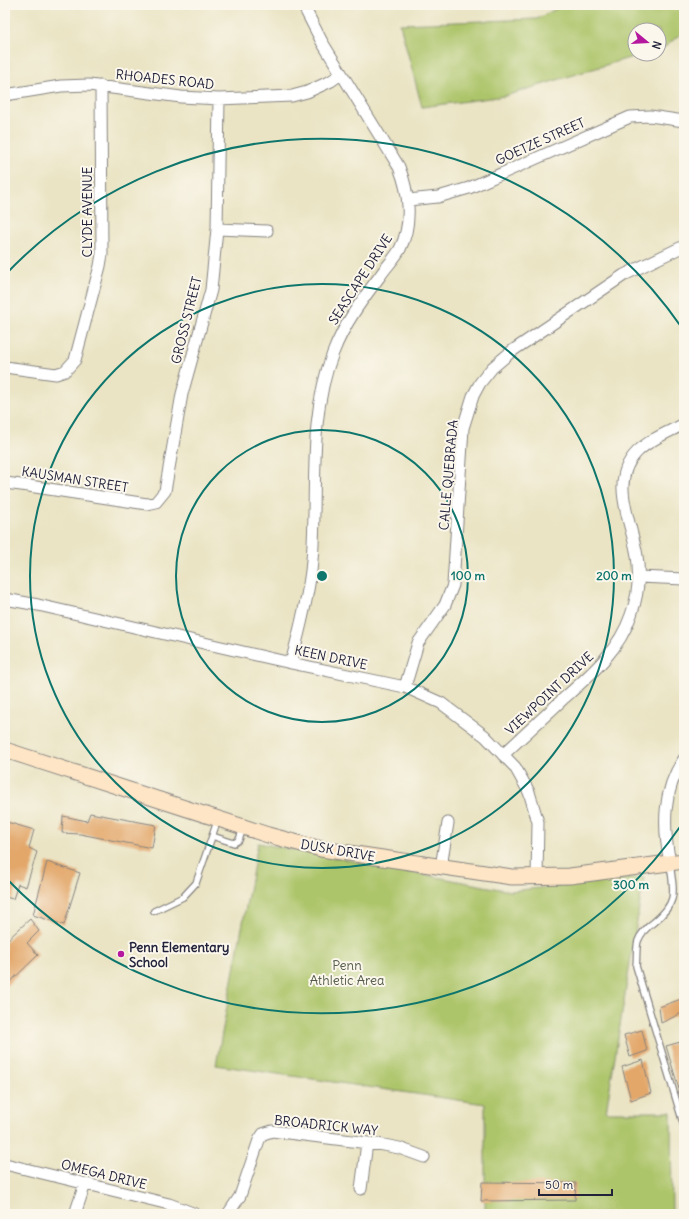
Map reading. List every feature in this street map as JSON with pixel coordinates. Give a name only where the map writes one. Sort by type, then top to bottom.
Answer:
[{"type":"street","name":"SEASCAPE DRIVE","points":[[291,663],[307,596],[311,572],[317,430],[324,380],[333,353],[346,324],[353,312],[400,249],[408,220],[408,200],[405,183],[399,167],[322,42],[303,5]]},
{"type":"street","name":"RHOADES ROAD","points":[[5,95],[61,86],[89,85],[181,97],[219,99],[292,96],[307,92],[331,82],[341,74]]},
{"type":"street","name":"CLYDE AVENUE","points":[[5,367],[56,374],[65,371],[75,360],[102,254],[101,86]]},
{"type":"street","name":"GROSS STREET","points":[[140,503],[148,504],[156,502],[165,491],[182,394],[211,290],[216,230],[219,99]]},
{"type":"street","name":"GOETZE STREET","points":[[408,200],[438,197],[470,188],[630,117],[650,116],[684,121]]},
{"type":"street","points":[[216,230],[266,232]]},
{"type":"street","name":"CALLE QUEBRADA","points":[[405,687],[418,643],[445,605],[453,585],[463,428],[473,396],[480,383],[492,368],[512,351],[624,275],[684,246]]},
{"type":"street","name":"VIEWPOINT DRIVE","points":[[503,755],[601,665],[619,640],[629,622],[635,603],[639,567],[623,494],[624,475],[631,459],[643,447],[684,424]]},
{"type":"street","name":"KAUSMAN STREET","points":[[5,483],[140,503]]},
{"type":"street","points":[[639,577],[684,579]]},
{"type":"street","name":"KEEN DRIVE","points":[[5,599],[38,605],[291,663],[405,687],[441,703],[485,736],[515,767],[529,792],[538,822],[536,878]]},
{"type":"street","name":"DUSK DRIVE","points":[[5,750],[243,827],[321,849],[512,877],[536,878],[570,876],[677,862]]},
{"type":"street","points":[[677,862],[666,845],[665,808],[674,775],[684,760]]},
{"type":"street","points":[[441,867],[448,823]]},
{"type":"street","name":"BROADRICK WAY","points":[[228,1214],[240,1196],[259,1140],[263,1134],[272,1131],[399,1148],[424,1157]]},
{"type":"street","points":[[362,1189],[367,1143]]},
{"type":"street","name":"OMEGA DRIVE","points":[[5,1164],[169,1204],[195,1214]]},
{"type":"street","points":[[75,1214],[86,1184]]},
{"type":"lane","points":[[154,911],[183,897],[196,883],[218,819]]},
{"type":"lane","points":[[212,836],[234,843],[239,840],[243,827]]},
{"type":"lane","points":[[677,862],[673,885],[673,900],[666,910],[646,928],[638,942],[636,966],[684,1126]]},
{"type":"green space","points":[[563,5],[684,5],[684,31],[667,45],[667,22],[627,22],[627,59],[505,96],[422,107],[400,24],[537,19]]},
{"type":"green space","name":"Penn Athletic Area","points":[[258,843],[510,891],[644,877],[606,1112],[671,1112],[672,1214],[485,1214],[485,1104],[216,1065]]},
{"type":"building","points":[[90,813],[156,825],[152,848],[80,834],[62,833],[63,816],[87,821]]},
{"type":"building","points":[[7,822],[34,830],[29,848],[37,852],[26,887],[18,884],[13,899],[5,897],[5,829]]},
{"type":"building","points":[[47,862],[80,873],[64,925],[33,915]]},
{"type":"building","points":[[30,919],[39,931],[27,943],[38,955],[5,987],[5,942]]},
{"type":"building","points":[[684,998],[684,1012],[661,1023],[659,1007]]},
{"type":"building","points":[[642,1030],[647,1051],[630,1057],[624,1035]]},
{"type":"building","points":[[684,1041],[684,1099],[682,1099],[666,1046]]},
{"type":"building","points":[[643,1060],[651,1093],[631,1100],[622,1067]]},
{"type":"building","points":[[482,1182],[576,1183],[575,1200],[481,1201]]},
{"type":"place","name":"Penn Elementary School","points":[[121,954]]}]
